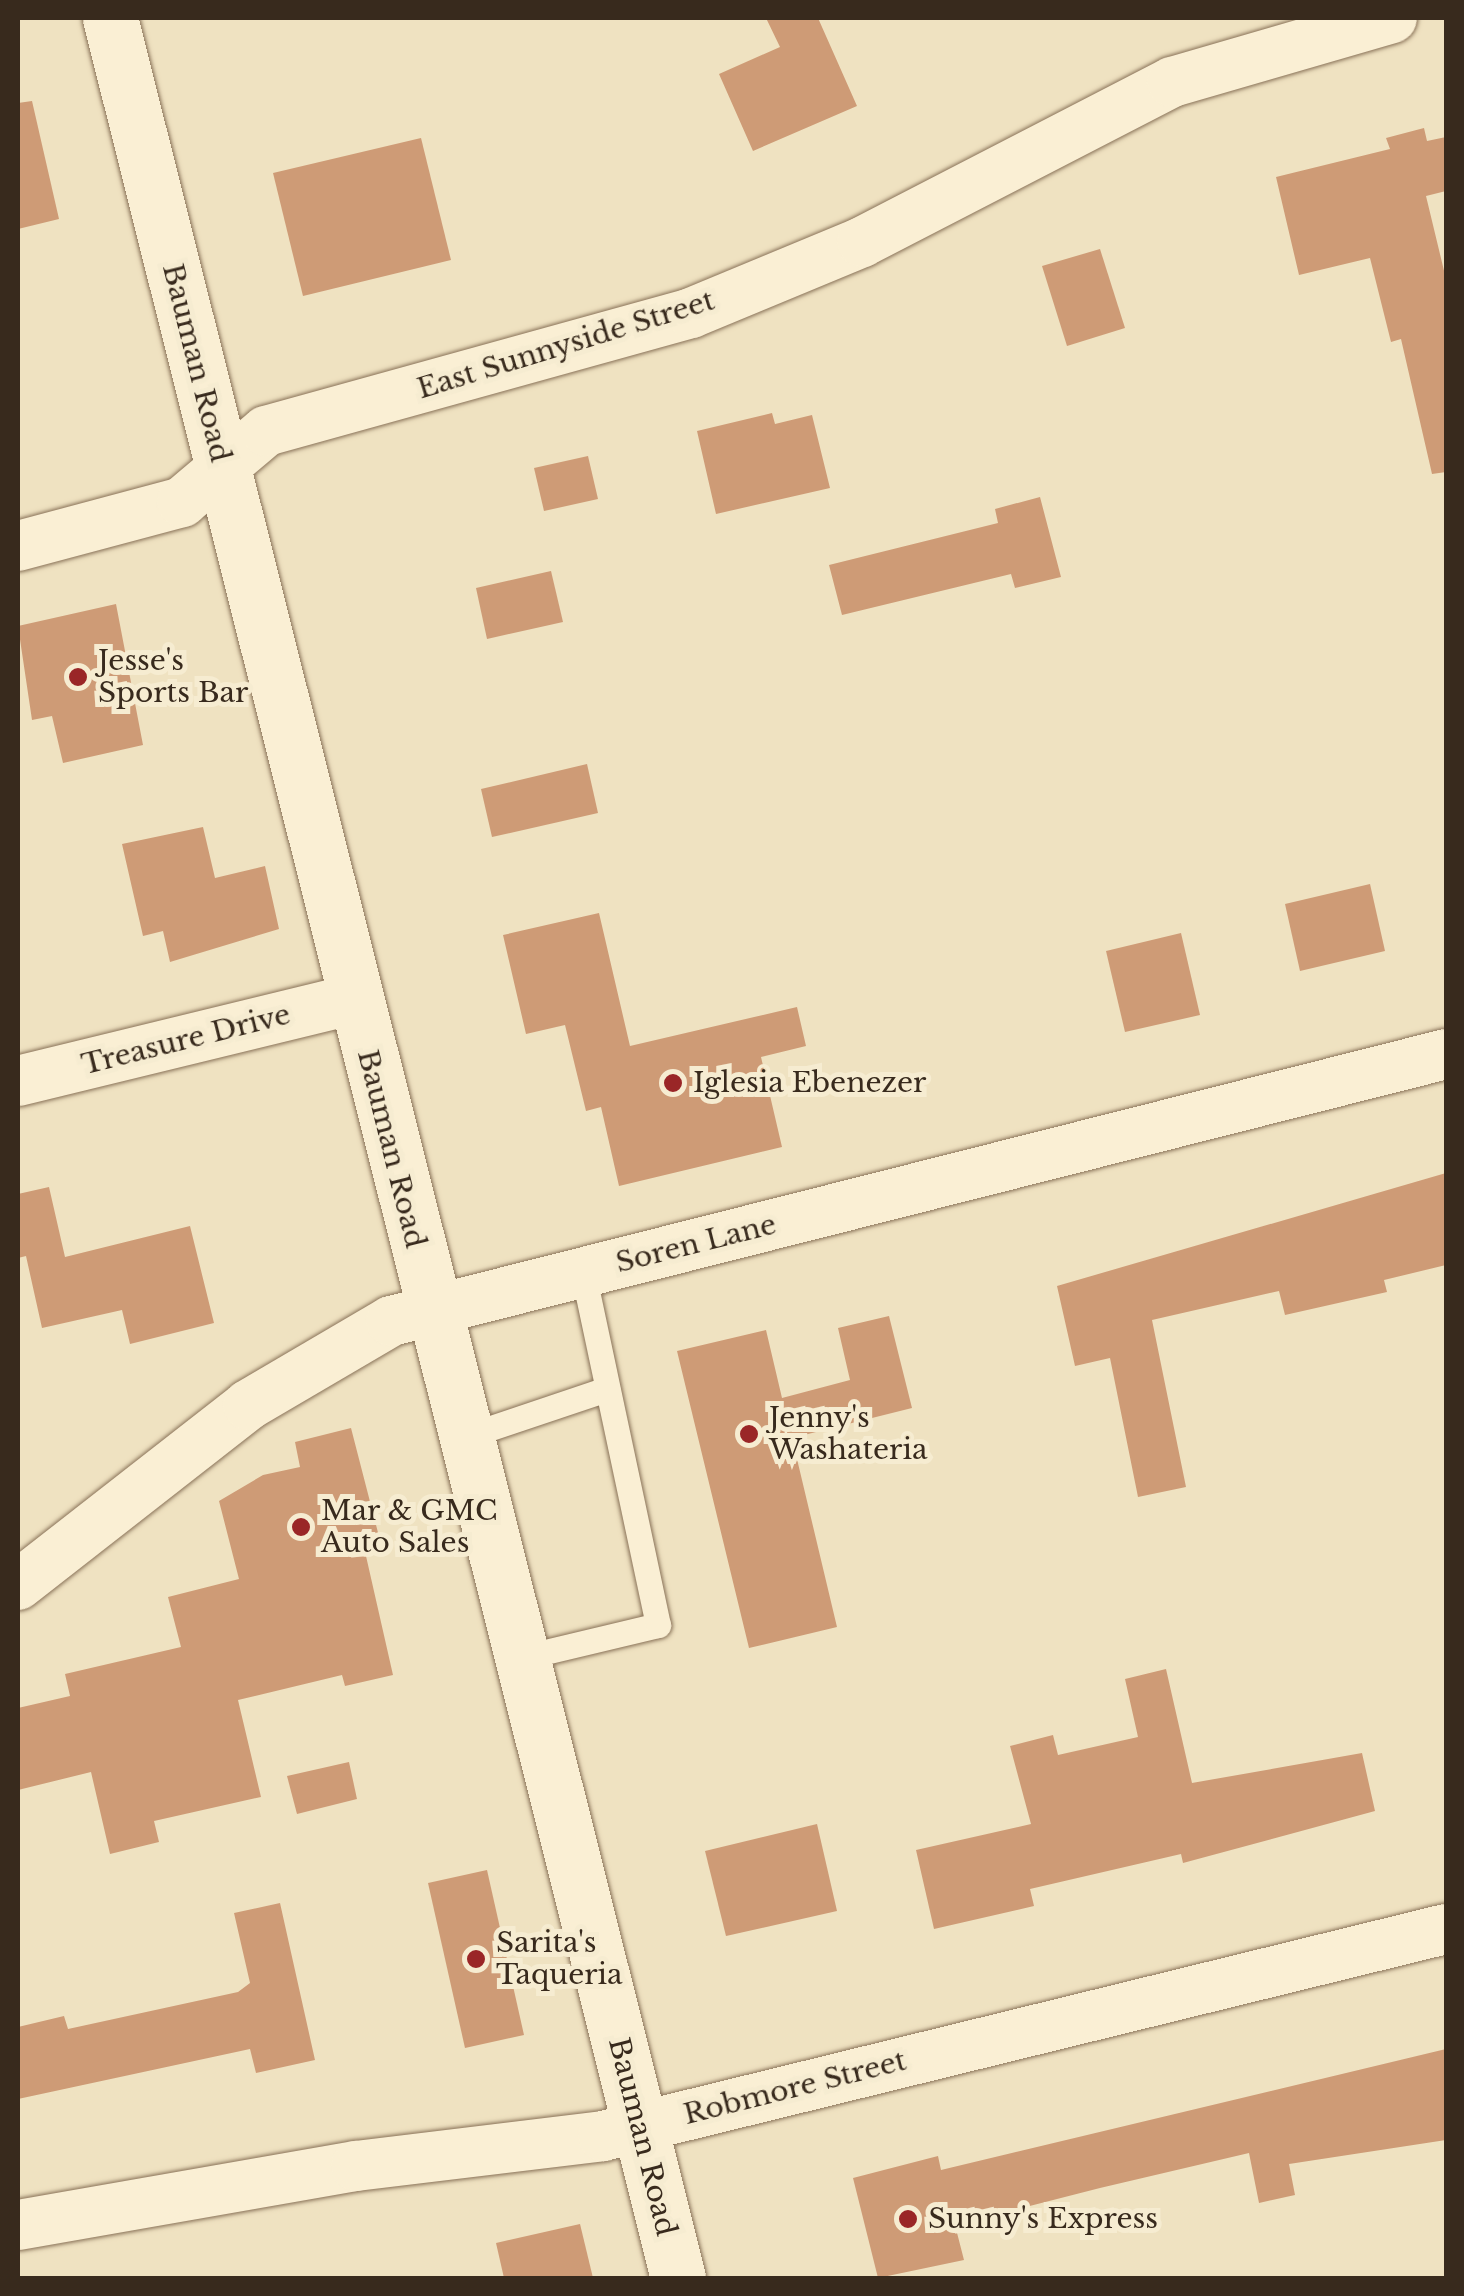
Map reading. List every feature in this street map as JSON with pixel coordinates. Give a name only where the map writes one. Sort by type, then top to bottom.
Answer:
[{"type":"street","name":"Bauman Road","points":[[110,18],[678,2278]]},
{"type":"street","name":"East Sunnyside Street","points":[[18,546],[182,502],[221,463],[266,431],[691,312],[862,242],[1172,82],[1392,18]]},
{"type":"street","name":"Treasure Drive","points":[[18,1081],[354,998]]},
{"type":"street","name":"Soren Lane","points":[[18,1585],[320,1355],[432,1311],[1446,1054]]},
{"type":"street","name":"Robmore Street","points":[[18,2226],[136,2200],[639,2126],[1446,1929]]},
{"type":"lane","points":[[520,1658],[658,1625],[583,1272]]},
{"type":"lane","points":[[464,1437],[607,1390]]},
{"type":"building","points":[[766,18],[818,18],[857,106],[753,151],[719,74],[780,47]]},
{"type":"building","points":[[32,101],[59,219],[18,229],[18,103]]},
{"type":"building","points":[[1424,128],[1427,141],[1446,137],[1446,191],[1426,196],[1446,279],[1446,472],[1432,474],[1401,339],[1391,342],[1370,258],[1299,275],[1276,177],[1390,149],[1386,138]]},
{"type":"building","points":[[421,138],[451,260],[303,296],[273,173]]},
{"type":"building","points":[[1100,249],[1125,328],[1067,346],[1042,266]]},
{"type":"building","points":[[772,413],[775,424],[812,415],[830,488],[716,514],[697,431]]},
{"type":"building","points":[[588,456],[598,499],[544,511],[534,468]]},
{"type":"building","points":[[1040,497],[1061,577],[1015,588],[1011,574],[842,615],[829,565],[998,523],[995,509]]},
{"type":"building","points":[[551,571],[563,622],[487,639],[476,588]]},
{"type":"building","name":"Jesse's Sports Bar","points":[[116,604],[143,745],[63,763],[52,716],[32,720],[18,626]]},
{"type":"building","points":[[587,764],[598,813],[492,837],[481,789]]},
{"type":"building","points":[[203,827],[215,878],[265,866],[279,929],[170,962],[163,931],[143,936],[122,844]]},
{"type":"building","points":[[1370,884],[1385,951],[1300,971],[1285,904]]},
{"type":"building","name":"Iglesia Ebenezer","points":[[599,913],[630,1046],[797,1007],[806,1046],[761,1057],[782,1147],[619,1186],[601,1107],[586,1111],[565,1025],[526,1034],[503,935]]},
{"type":"building","points":[[1181,933],[1200,1015],[1125,1032],[1106,951]]},
{"type":"building","points":[[1446,1173],[1446,1265],[1384,1280],[1387,1292],[1285,1315],[1279,1291],[1152,1320],[1186,1487],[1138,1497],[1110,1358],[1075,1366],[1057,1286]]},
{"type":"building","points":[[49,1187],[65,1257],[190,1226],[214,1323],[130,1344],[122,1310],[42,1328],[26,1256],[18,1258],[18,1194]]},
{"type":"building","points":[[889,1316],[912,1408],[792,1438],[837,1627],[749,1648],[677,1351],[766,1330],[782,1398],[850,1380],[838,1328]]},
{"type":"building","points":[[351,1428],[383,1552],[366,1556],[393,1675],[345,1686],[342,1675],[238,1700],[261,1797],[154,1821],[159,1842],[110,1854],[91,1772],[18,1790],[18,1708],[70,1696],[65,1674],[181,1647],[168,1597],[239,1579],[219,1501],[263,1475],[300,1467],[295,1442]]},
{"type":"building","points":[[1166,1669],[1192,1783],[1362,1753],[1375,1811],[1183,1863],[1181,1854],[1030,1889],[1034,1906],[934,1929],[916,1850],[1031,1824],[1010,1746],[1053,1735],[1058,1755],[1138,1737],[1125,1679]]},
{"type":"building","points":[[349,1762],[357,1799],[297,1814],[287,1776]]},
{"type":"building","points":[[817,1824],[837,1911],[726,1936],[705,1851]]},
{"type":"building","name":"Sarita's Taqueria","points":[[487,1870],[524,2035],[465,2048],[428,1883]]},
{"type":"building","points":[[280,1903],[315,2060],[256,2073],[250,2049],[18,2099],[18,2027],[64,2016],[68,2029],[238,1992],[250,1983],[234,1913]]},
{"type":"building","points":[[1446,2049],[1446,2140],[1289,2164],[1295,2195],[1259,2203],[1249,2153],[1100,2188],[955,2225],[964,2260],[878,2278],[853,2178],[938,2156],[941,2170]]},
{"type":"building","points":[[580,2224],[593,2278],[504,2278],[496,2243]]},
{"type":"place","name":"Jesse's Sports Bar","points":[[78,677]]},
{"type":"place","name":"Iglesia Ebenezer","points":[[673,1083]]},
{"type":"place","name":"Jenny's Washateria","points":[[749,1434]]},
{"type":"place","name":"Mar & GMC Auto Sales","points":[[301,1527]]},
{"type":"place","name":"Sarita's Taqueria","points":[[476,1959]]},
{"type":"place","name":"Sunny's Express","points":[[908,2219]]}]
